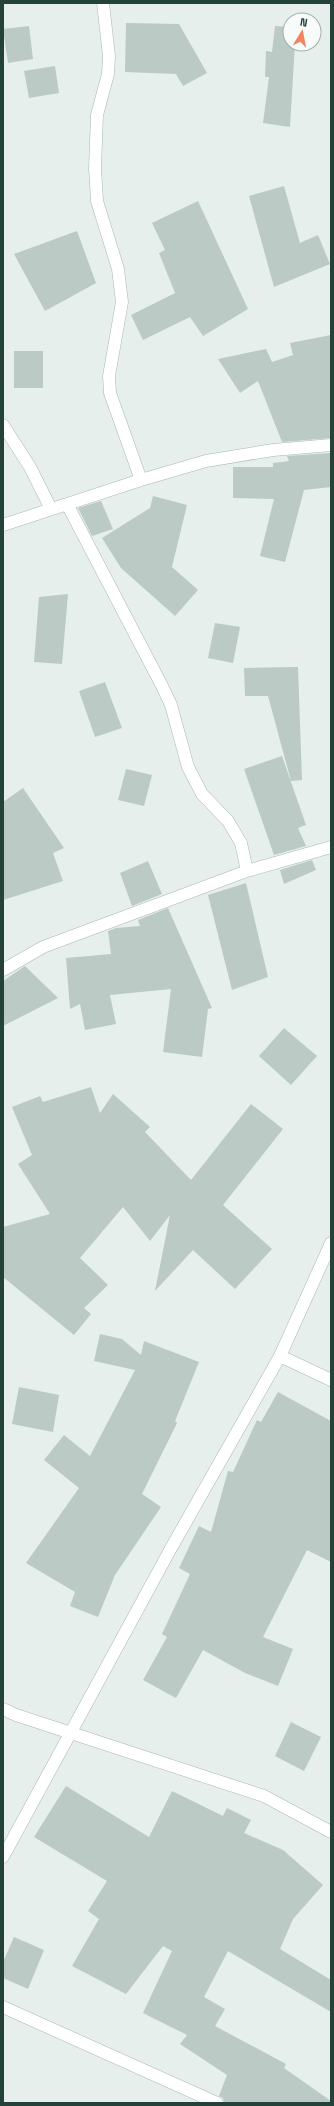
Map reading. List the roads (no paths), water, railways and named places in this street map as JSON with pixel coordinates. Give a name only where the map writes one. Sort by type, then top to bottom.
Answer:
[{"type":"street","points":[[103,3],[109,56],[108,74],[97,115],[96,188],[97,201],[118,269],[122,302],[109,376],[110,393],[141,480]]},
{"type":"street","points":[[3,425],[30,467],[51,509]]},
{"type":"street","points":[[3,525],[141,480],[206,461],[273,450],[331,445]]},
{"type":"street","points":[[67,504],[171,705],[188,767],[202,794],[228,821],[241,843],[247,871]]},
{"type":"street","points":[[3,970],[43,947],[247,871],[331,847]]},
{"type":"street","points":[[3,1857],[69,1733],[280,1356],[331,1243]]},
{"type":"street","points":[[280,1356],[331,1380]]},
{"type":"street","points":[[3,1708],[16,1715],[69,1733],[208,1776],[264,1796],[331,1832]]},
{"type":"street","points":[[3,2007],[217,2103]]}]
